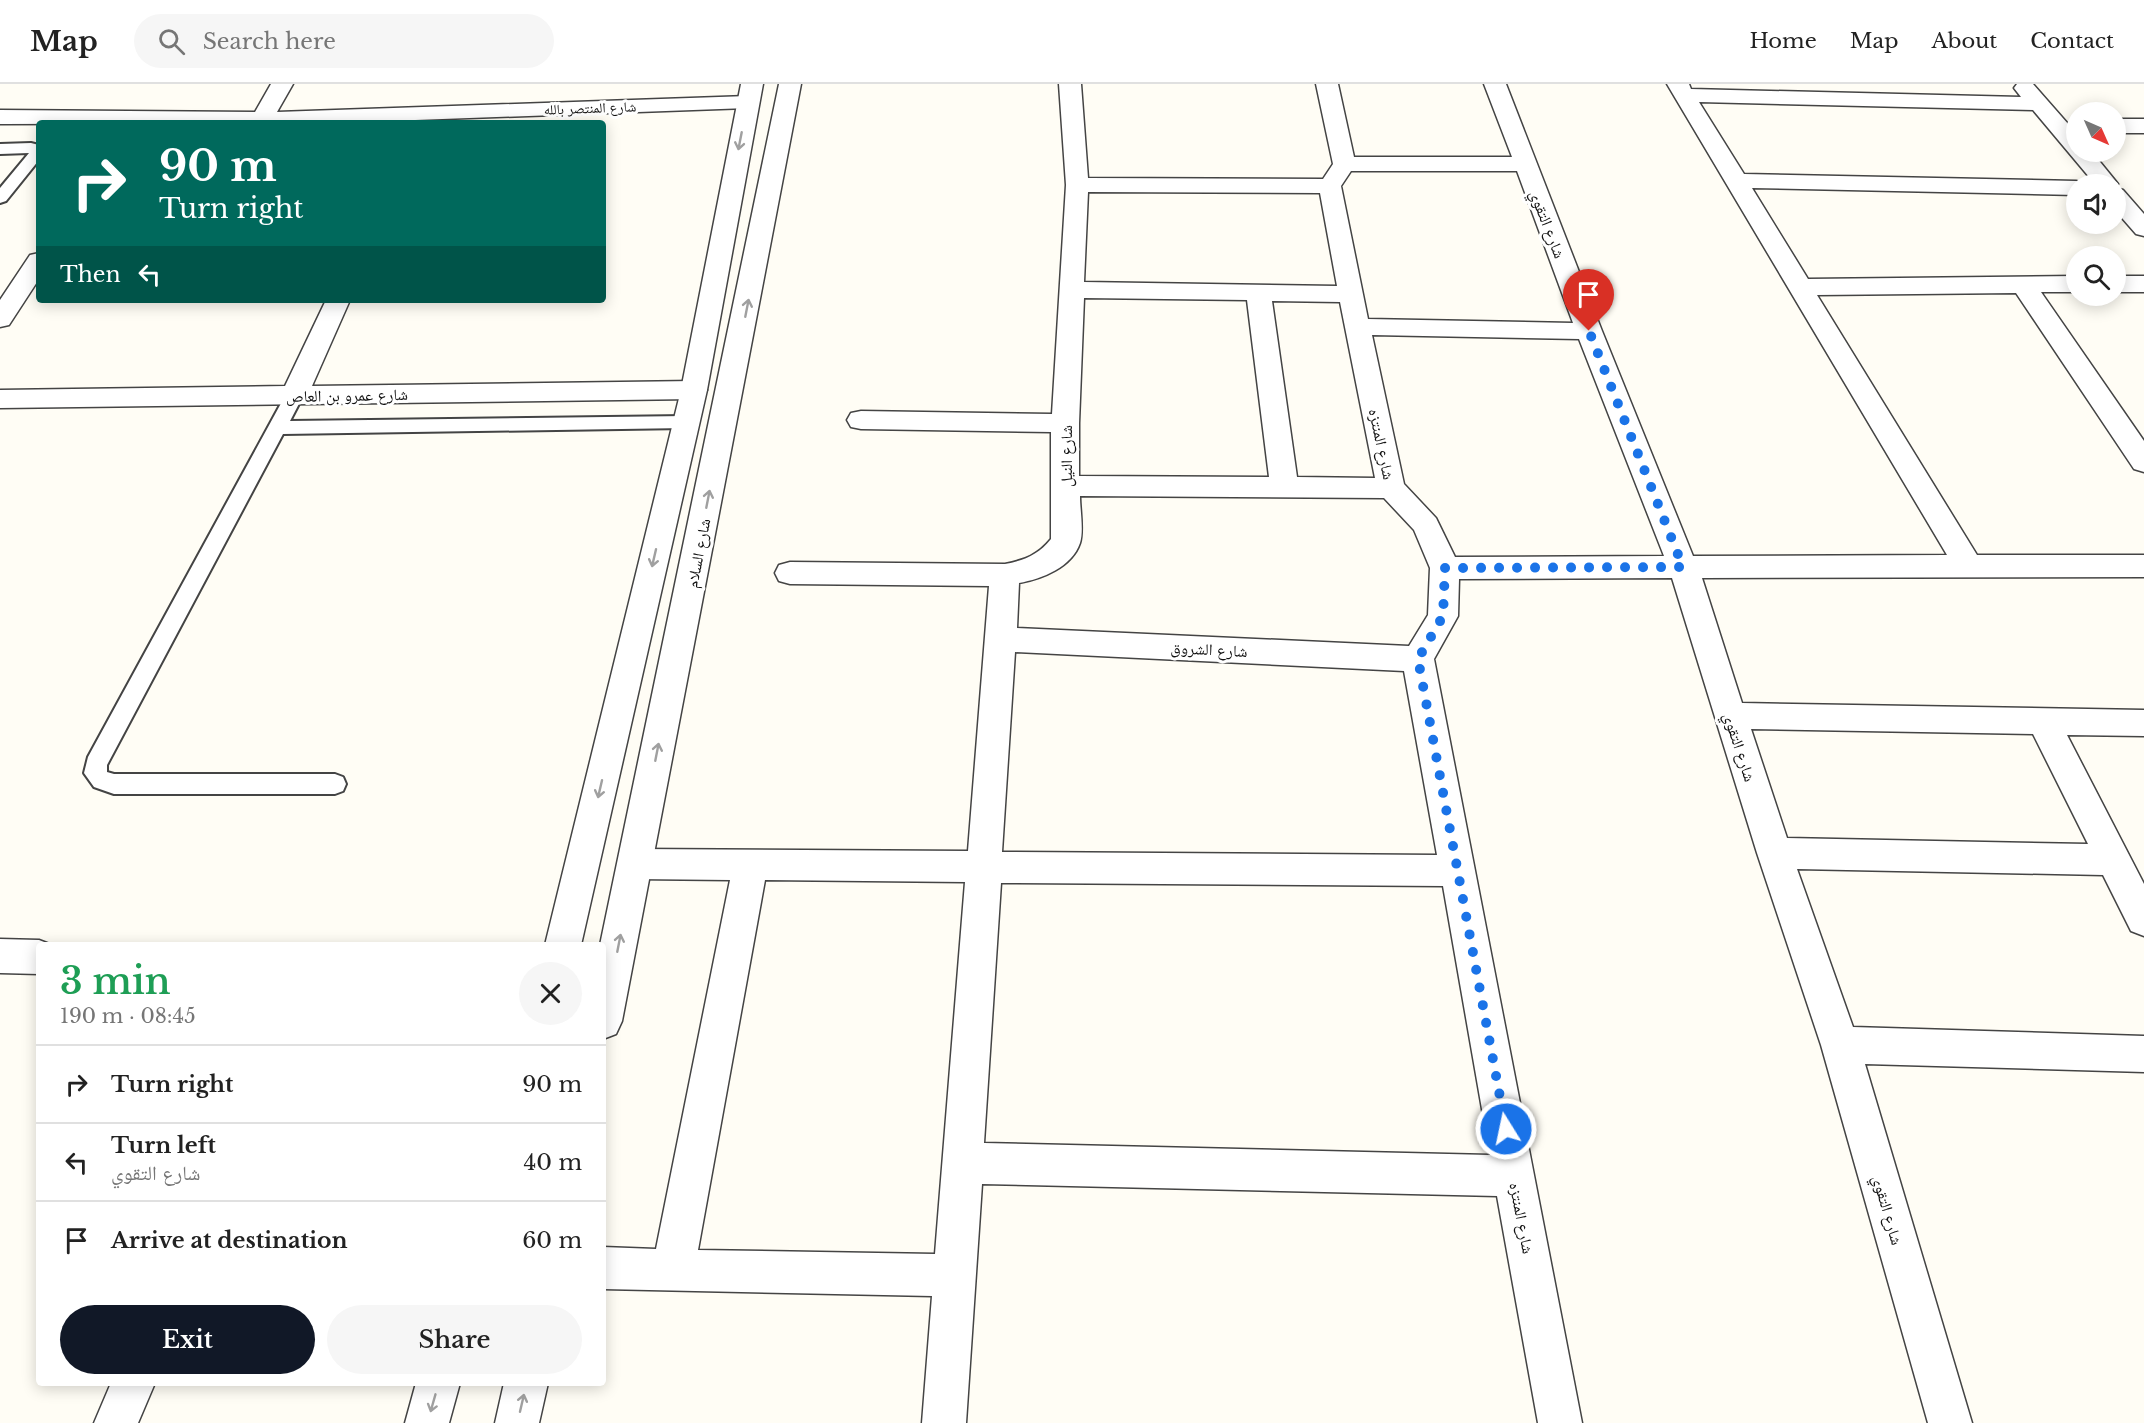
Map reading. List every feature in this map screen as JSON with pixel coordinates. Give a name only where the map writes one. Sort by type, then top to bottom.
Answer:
[{"type":"street","points":[[262,118],[282,84]]},
{"type":"street","name":"شارع السلام","points":[[606,1006],[790,84]]},
{"type":"street","name":"شارع النيل","points":[[790,573],[1005,575],[1032,570],[1052,558],[1066,542],[1065,423],[1077,184],[1070,84]]},
{"type":"street","name":"شارع المنتزه","points":[[1328,84],[1351,294],[1391,488],[1426,525],[1445,568],[1443,616],[1418,659],[1560,1423]]},
{"type":"street","name":"شارع التقوي","points":[[1495,84],[1589,331],[1683,567],[1774,853],[1839,1045],[1950,1423]]},
{"type":"street","points":[[2022,84],[2039,104],[2066,125]]},
{"type":"street","points":[[1682,90],[2039,104]]},
{"type":"street","points":[[1682,90],[1968,567]]},
{"type":"street","points":[[564,942],[694,390],[750,93]]},
{"type":"street","name":"شارع المنتصر بالله","points":[[174,120],[420,118],[750,93]]},
{"type":"street","name":"شارع المنتصر بالله","points":[[0,117],[98,120]]},
{"type":"street","points":[[2126,126],[2144,126]]},
{"type":"street","points":[[2088,162],[2099,174]]},
{"type":"street","points":[[1077,184],[1337,175],[1525,164]]},
{"type":"street","points":[[1737,181],[2066,188]]},
{"type":"street","points":[[2126,199],[2144,229]]},
{"type":"street","points":[[0,319],[36,265]]},
{"type":"street","points":[[1800,287],[2066,284]]},
{"type":"street","points":[[2126,284],[2144,284]]},
{"type":"street","points":[[2023,285],[2144,462]]},
{"type":"street","points":[[1071,290],[1351,294]]},
{"type":"street","points":[[1259,292],[1284,488]]},
{"type":"street","points":[[294,396],[337,303]]},
{"type":"street","points":[[1357,327],[1589,331]]},
{"type":"street","name":"شارع عمرو بن العاص","points":[[0,399],[694,390]]},
{"type":"street","points":[[861,420],[1065,423]]},
{"type":"street","points":[[1066,486],[1391,488]]},
{"type":"street","points":[[1445,568],[2144,566]]},
{"type":"street","points":[[944,1423],[1005,575]]},
{"type":"street","name":"شارع الشروق","points":[[1000,639],[1418,659]]},
{"type":"street","points":[[1731,716],[2144,723]]},
{"type":"street","points":[[2043,722],[2144,920]]},
{"type":"street","points":[[1774,853],[2114,860]]},
{"type":"street","points":[[635,864],[1458,871]]},
{"type":"street","points":[[674,1271],[750,865]]},
{"type":"street","points":[[0,956],[36,957]]},
{"type":"street","points":[[1839,1045],[2144,1054]]},
{"type":"street","points":[[962,1164],[1514,1176]]},
{"type":"street","points":[[606,1268],[954,1275]]},
{"type":"street","points":[[116,1423],[132,1386]]},
{"type":"street","points":[[427,1423],[437,1386]]},
{"type":"street","points":[[517,1423],[525,1386]]},
{"type":"lane","points":[[0,148],[36,149]]},
{"type":"lane","points":[[0,198],[36,154]]},
{"type":"lane","points":[[294,396],[94,771],[97,778],[104,783],[114,784],[335,784]]},
{"type":"lane","points":[[277,428],[686,422]]},
{"type":"route","points":[[1506,1129],[1418,659],[1443,616],[1445,568],[1683,567],[1589,331]]}]
